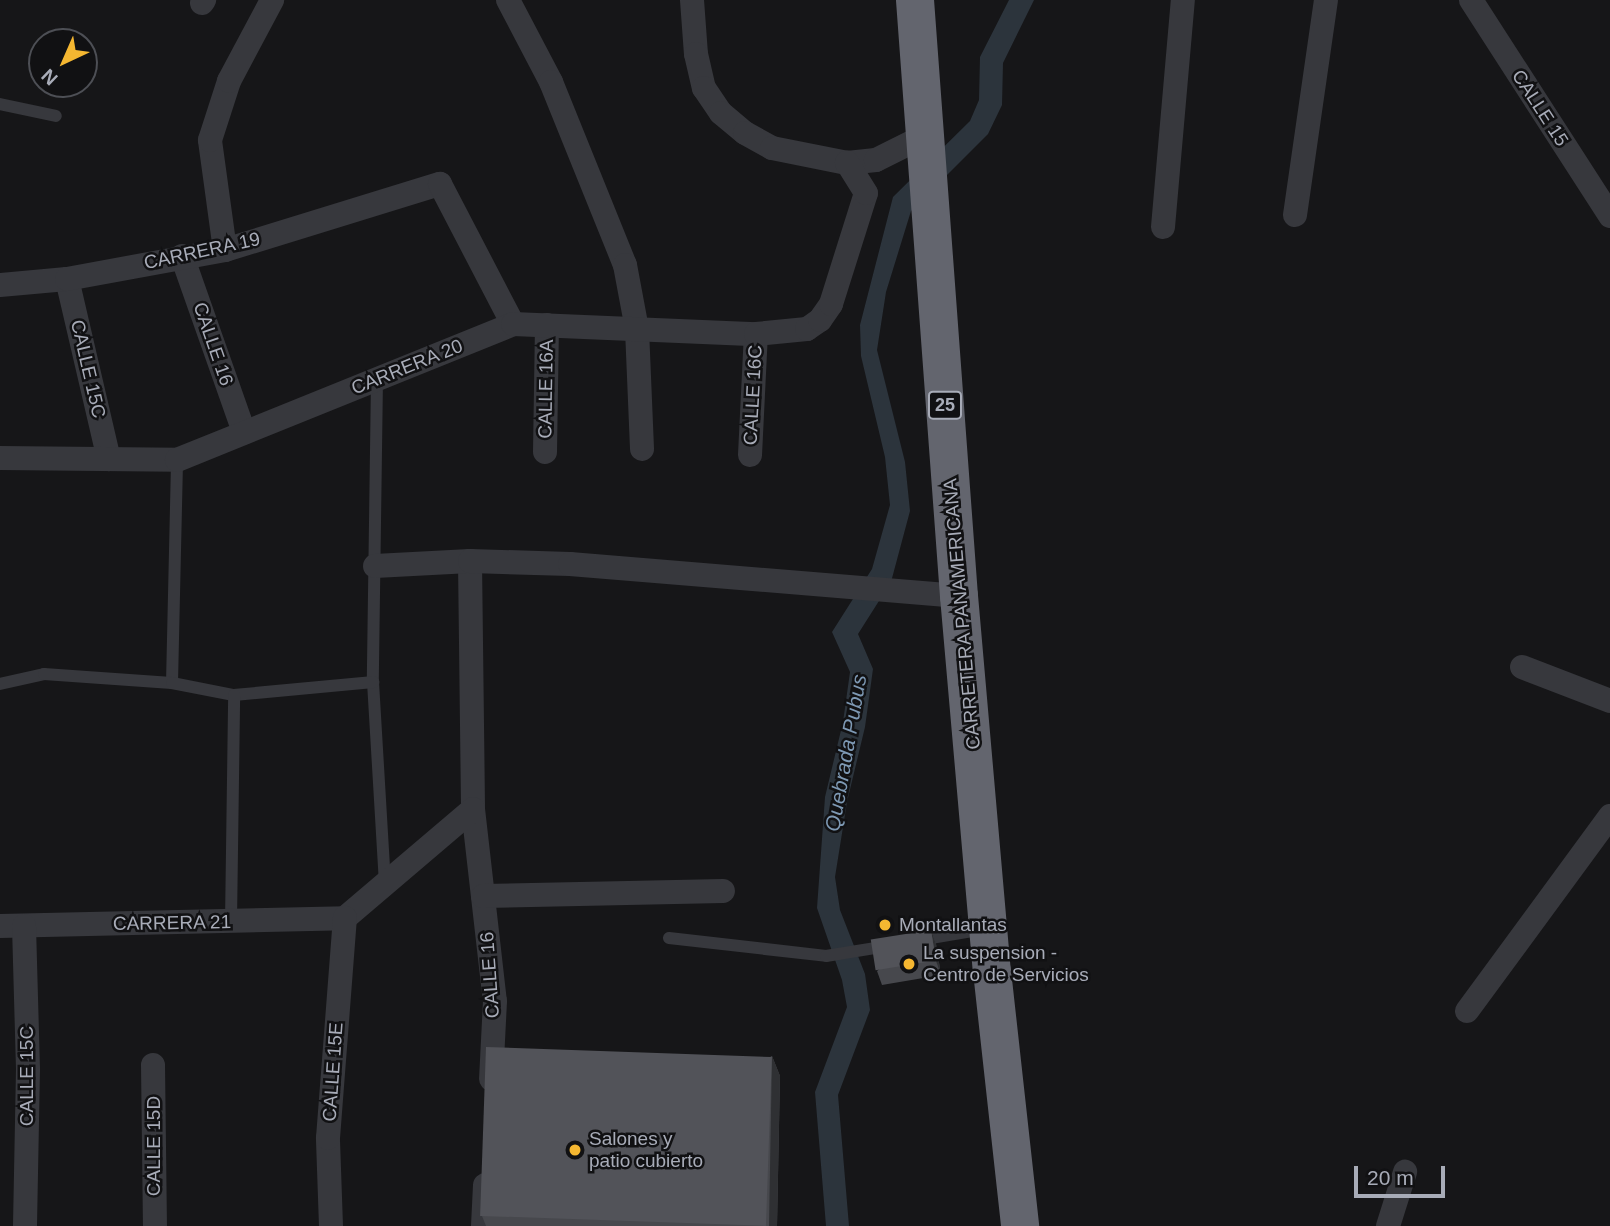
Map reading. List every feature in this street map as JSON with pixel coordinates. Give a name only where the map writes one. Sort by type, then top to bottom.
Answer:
[{"type":"highway","name":"CARRETERA PANAMERICANA","points":[[918,1],[959,596],[989,928],[1020,1226]]},
{"type":"street","points":[[225,250],[210,139],[229,81],[272,0]]},
{"type":"street","points":[[508,0],[551,82],[625,265],[637,329],[642,449]]},
{"type":"street","points":[[692,0],[696,54],[705,88],[721,113],[745,133],[772,148],[847,163],[876,160],[926,137]]},
{"type":"street","points":[[1163,227],[1183,0]]},
{"type":"street","points":[[1295,215],[1326,0]]},
{"type":"street","name":"CALLE 15","points":[[1471,0],[1610,216]]},
{"type":"street","name":"CARRERA 20","points":[[0,458],[177,460],[513,324],[756,334],[807,329],[820,320],[831,304],[866,193],[847,163]]},
{"type":"street","name":"CARRERA 19","points":[[0,285],[67,279],[225,250],[440,184],[513,324]]},
{"type":"street","name":"CALLE 16","points":[[182,256],[244,432]]},
{"type":"street","name":"CALLE 15C","points":[[67,279],[109,459]]},
{"type":"street","name":"CALLE 16A","points":[[545,452],[547,325]]},
{"type":"street","name":"CALLE 16C","points":[[750,455],[756,334]]},
{"type":"street","points":[[375,566],[470,561],[570,564],[959,596]]},
{"type":"street","name":"CALLE 16","points":[[470,561],[474,809],[495,1001],[489,1107]]},
{"type":"street","points":[[1522,667],[1610,701]]},
{"type":"street","points":[[345,918],[474,809]]},
{"type":"street","points":[[1467,1011],[1610,816]]},
{"type":"street","points":[[483,896],[723,891]]},
{"type":"street","name":"CARRERA 21","points":[[12,926],[345,918]]},
{"type":"street","name":"CALLE 15E","points":[[331,1226],[328,1138],[345,918]]},
{"type":"street","name":"CALLE 15C","points":[[12,926],[28,1069],[25,1226]]},
{"type":"street","name":"CALLE 15D","points":[[153,1065],[155,1226]]},
{"type":"street","points":[[483,1226],[486,1160]]},
{"type":"street","points":[[1388,1226],[1405,1172]]},
{"type":"lane","points":[[0,104],[56,116]]},
{"type":"lane","points":[[377,379],[373,682],[385,886]]},
{"type":"lane","points":[[172,683],[177,460]]},
{"type":"lane","points":[[0,684],[44,674],[172,683],[234,695],[373,682]]},
{"type":"lane","points":[[231,922],[234,695]]},
{"type":"lane","points":[[669,938],[831,955],[989,928]]},
{"type":"water","name":"Quebrada Pubus","points":[[1009,0],[1034,0],[1003,63],[1002,105],[988,134],[911,211],[886,292],[877,350],[905,462],[910,511],[891,582],[858,634],[873,669],[865,727],[847,802],[835,877],[840,910],[865,974],[870,1010],[838,1095],[849,1226],[826,1226],[815,1092],[847,1007],[842,980],[817,908],[825,797],[843,722],[850,672],[832,632],[872,569],[890,505],[885,457],[861,356],[860,325],[893,197],[970,121],[979,100],[980,57]]},
{"type":"building","points":[[931,930],[936,961],[876,970],[871,940]]},
{"type":"building","points":[[486,1047],[772,1057],[766,1226],[480,1216]]},
{"type":"place","name":"Montallantas","points":[[885,925]]},
{"type":"place","name":"La suspension - Centro de Servicios","points":[[909,964]]},
{"type":"place","name":"Salones y patio cubierto","points":[[575,1150]]}]
